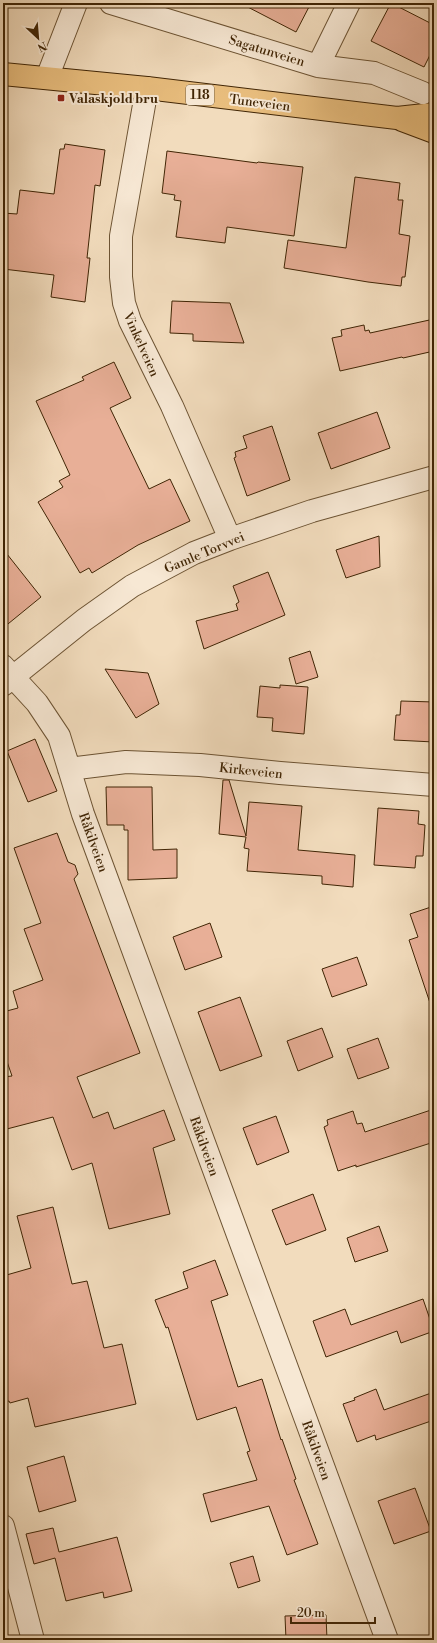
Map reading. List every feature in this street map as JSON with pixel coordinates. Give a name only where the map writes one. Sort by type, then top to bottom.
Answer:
[{"type":"main road","name":"Tuneveien","points":[[3,74],[147,88],[397,118],[434,114]]},
{"type":"main road","name":"Tuneveien","points":[[397,118],[434,132]]},
{"type":"street","points":[[47,78],[76,3]]},
{"type":"street","name":"Sagatunveien","points":[[112,3],[318,66],[374,73],[423,93]]},
{"type":"street","points":[[318,66],[349,3]]},
{"type":"street","name":"Vinkelveien","points":[[147,88],[121,236],[121,277],[124,303],[130,321],[172,406],[230,539]]},
{"type":"street","name":"Gamle Torvvei","points":[[6,676],[132,586],[163,568],[194,553],[312,511],[434,477]]},
{"type":"street","name":"Råkilveien","points":[[6,676],[37,703],[59,736],[83,814],[387,1640]]},
{"type":"street","name":"Kirkeveien","points":[[69,769],[126,762],[200,765],[434,785]]},
{"type":"street","points":[[3,1526],[33,1640]]},
{"type":"building","points":[[240,3],[311,3],[296,32]]},
{"type":"building","points":[[391,3],[434,25],[434,47],[424,67],[371,41]]},
{"type":"building","points":[[65,144],[105,150],[100,186],[95,185],[87,258],[90,258],[85,302],[51,297],[54,275],[3,269],[3,213],[17,214],[20,190],[54,194],[60,149],[64,149]]},
{"type":"building","points":[[167,151],[257,163],[303,167],[294,236],[227,227],[225,243],[176,237],[181,201],[174,200],[175,195],[162,193]]},
{"type":"building","points":[[355,177],[400,183],[398,200],[403,200],[399,234],[410,236],[405,277],[402,277],[401,286],[284,268],[288,240],[346,248]]},
{"type":"building","points":[[172,301],[230,303],[244,343],[193,341],[193,334],[170,333]]},
{"type":"building","points":[[434,319],[434,351],[340,371],[332,338],[342,336],[341,330],[364,325],[365,331],[369,330],[370,333]]},
{"type":"building","points":[[114,362],[131,398],[110,408],[149,489],[170,479],[190,521],[138,545],[92,573],[89,568],[80,573],[38,502],[63,487],[59,481],[70,475],[36,401],[84,380],[82,377]]},
{"type":"building","points":[[377,412],[390,448],[331,469],[318,433]]},
{"type":"building","points":[[272,426],[290,480],[247,496],[234,458],[236,457],[235,452],[247,448],[243,436]]},
{"type":"building","points":[[379,536],[380,567],[346,578],[336,550]]},
{"type":"building","points":[[3,549],[41,597],[3,628]]},
{"type":"building","points":[[268,572],[285,615],[204,649],[196,621],[238,610],[236,604],[239,602],[233,586]]},
{"type":"building","points":[[310,651],[318,677],[296,684],[289,658]]},
{"type":"building","points":[[105,669],[148,673],[159,704],[136,718]]},
{"type":"building","points":[[280,685],[308,687],[304,734],[272,731],[273,718],[257,717],[260,686],[280,688]]},
{"type":"building","points":[[401,701],[434,702],[434,742],[394,740],[396,715],[400,715]]},
{"type":"building","points":[[35,739],[57,791],[28,802],[7,751]]},
{"type":"building","points":[[223,780],[229,780],[246,836],[249,802],[302,806],[298,850],[355,855],[353,887],[322,884],[322,876],[247,871],[249,849],[244,848],[246,837],[219,834]]},
{"type":"building","points":[[106,787],[152,787],[153,850],[177,849],[177,878],[128,880],[128,830],[124,830],[124,825],[107,825]]},
{"type":"building","points":[[378,808],[419,811],[418,824],[425,825],[423,856],[416,856],[415,868],[374,865]]},
{"type":"building","points":[[57,833],[68,862],[75,865],[78,874],[74,879],[140,1053],[77,1077],[93,1118],[108,1112],[114,1129],[164,1110],[175,1140],[153,1148],[170,1214],[109,1229],[92,1163],[72,1170],[53,1117],[3,1130],[3,1077],[12,1076],[3,1050],[3,1012],[18,1008],[13,991],[43,980],[24,929],[41,923],[14,848]]},
{"type":"building","points":[[434,906],[434,1003],[430,1003],[409,940],[418,937],[410,914]]},
{"type":"building","points":[[210,923],[222,957],[185,970],[173,937]]},
{"type":"building","points":[[357,957],[367,985],[332,997],[322,969]]},
{"type":"building","points":[[240,997],[262,1056],[220,1071],[198,1012]]},
{"type":"building","points":[[322,1028],[333,1057],[298,1071],[287,1041]]},
{"type":"building","points":[[378,1038],[389,1068],[358,1079],[347,1049]]},
{"type":"building","points":[[434,1109],[434,1142],[356,1167],[356,1165],[338,1171],[324,1127],[328,1125],[327,1120],[353,1111],[357,1124],[362,1123],[365,1132]]},
{"type":"building","points":[[276,1116],[289,1152],[257,1165],[243,1128]]},
{"type":"building","points":[[313,1194],[326,1230],[286,1245],[272,1210]]},
{"type":"building","points":[[53,1207],[72,1284],[87,1281],[104,1348],[122,1344],[136,1404],[35,1427],[28,1398],[10,1403],[9,1401],[3,1402],[3,1276],[31,1268],[17,1216]]},
{"type":"building","points":[[379,1226],[388,1251],[355,1262],[347,1238]]},
{"type":"building","points":[[215,1260],[228,1295],[211,1301],[238,1387],[262,1379],[281,1440],[282,1439],[296,1479],[294,1480],[318,1544],[287,1555],[269,1506],[211,1522],[203,1494],[257,1480],[247,1452],[250,1451],[236,1407],[197,1420],[168,1327],[166,1328],[155,1300],[188,1288],[183,1272]]},
{"type":"building","points":[[423,1299],[434,1331],[401,1343],[397,1331],[326,1357],[313,1321],[345,1309],[351,1325]]},
{"type":"building","points":[[376,1389],[384,1410],[434,1392],[434,1420],[376,1440],[375,1435],[357,1442],[343,1404],[355,1400],[354,1398]]},
{"type":"building","points":[[64,1456],[76,1501],[39,1512],[27,1467]]},
{"type":"building","points":[[415,1488],[431,1531],[394,1544],[378,1501]]},
{"type":"building","points":[[53,1528],[59,1552],[117,1537],[132,1591],[104,1598],[103,1592],[66,1601],[55,1558],[34,1564],[26,1534]]},
{"type":"building","points":[[253,1556],[260,1581],[238,1588],[230,1563]]},
{"type":"building","points":[[326,1615],[327,1640],[286,1640],[285,1616]]},
{"type":"place","name":"Valaskjold bru","points":[[61,98]]}]
